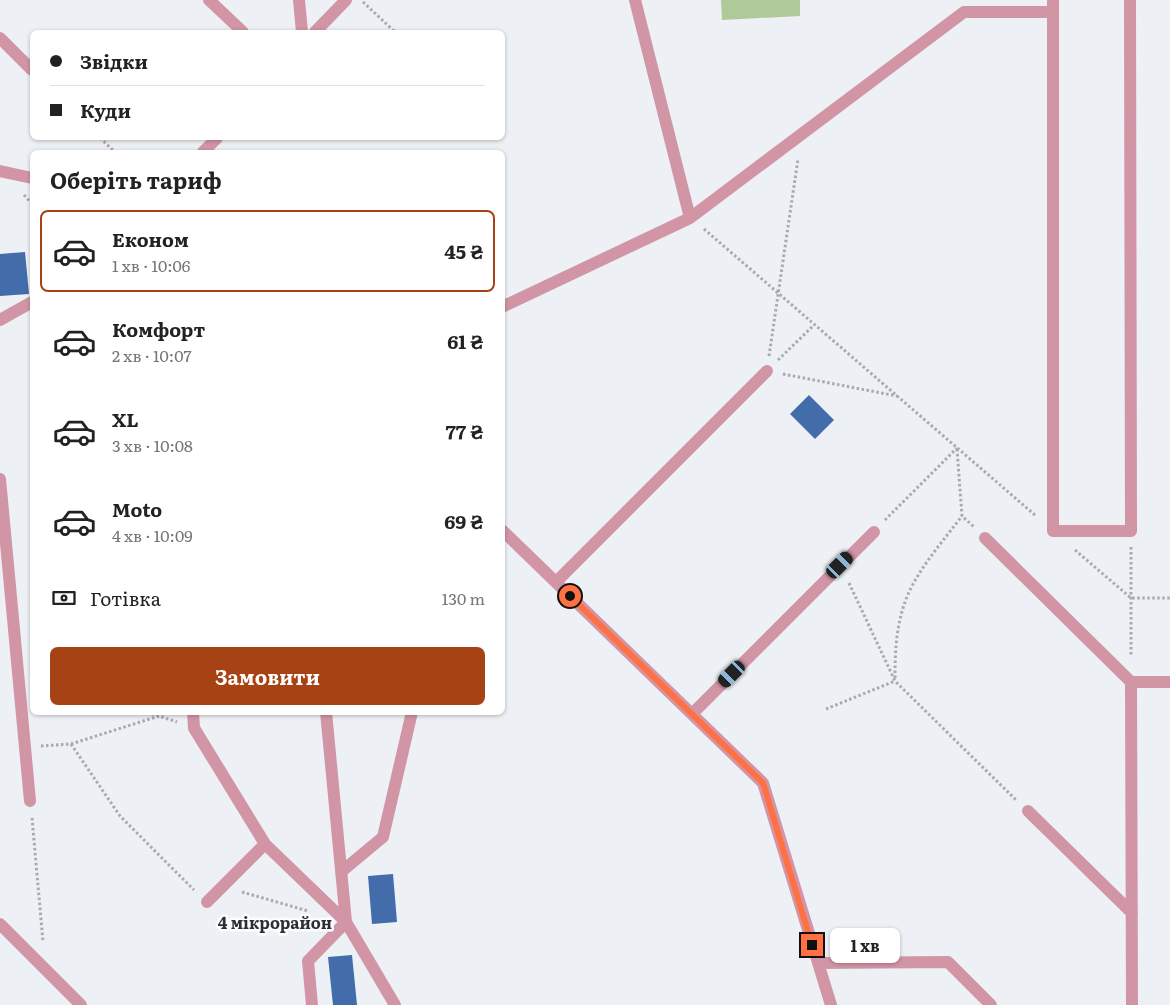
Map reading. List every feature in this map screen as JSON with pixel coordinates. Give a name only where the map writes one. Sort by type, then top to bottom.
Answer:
[{"type":"lane","points":[[209,0],[241,30]]},
{"type":"lane","points":[[299,0],[302,30]]},
{"type":"lane","points":[[317,30],[346,0]]},
{"type":"lane","points":[[635,0],[690,218]]},
{"type":"lane","points":[[505,306],[690,218],[964,12],[1053,6],[1053,531],[1131,531],[1130,0]]},
{"type":"lane","points":[[0,38],[30,68]]},
{"type":"lane","points":[[205,150],[215,140]]},
{"type":"lane","points":[[0,171],[30,178]]},
{"type":"lane","points":[[0,320],[30,303]]},
{"type":"lane","points":[[556,582],[767,371]]},
{"type":"lane","points":[[0,479],[30,801]]},
{"type":"lane","points":[[692,714],[874,532]]},
{"type":"lane","points":[[505,533],[763,783],[831,1005]]},
{"type":"lane","points":[[985,538],[1131,682],[1170,682]]},
{"type":"lane","points":[[1131,682],[1132,1005]]},
{"type":"lane","points":[[193,715],[194,728],[265,844],[346,922],[395,1005]]},
{"type":"lane","points":[[312,1005],[308,961],[346,922],[326,715]]},
{"type":"lane","points":[[341,872],[383,837],[411,715]]},
{"type":"lane","points":[[1028,811],[1132,913]]},
{"type":"lane","points":[[207,902],[265,844]]},
{"type":"lane","points":[[0,924],[81,1005]]},
{"type":"lane","points":[[818,963],[948,962],[991,1005]]},
{"type":"path","points":[[361,0],[393,30]]},
{"type":"path","points":[[767,371],[802,134]]},
{"type":"path","points":[[102,140],[113,150]]},
{"type":"path","points":[[690,218],[1131,598],[1170,598]]},
{"type":"path","points":[[767,371],[814,324]]},
{"type":"path","points":[[767,371],[897,396]]},
{"type":"path","points":[[874,532],[957,448]]},
{"type":"path","points":[[895,681],[895,642],[904,604],[930,558],[962,516],[957,448]]},
{"type":"path","points":[[1131,531],[1131,682]]},
{"type":"path","points":[[840,565],[895,681],[1028,811]]},
{"type":"path","points":[[826,709],[895,681]]},
{"type":"path","points":[[156,715],[194,728]]},
{"type":"path","points":[[25,748],[71,744],[159,716]]},
{"type":"path","points":[[71,744],[120,816],[207,902]]},
{"type":"path","points":[[30,801],[46,970]]},
{"type":"path","points":[[222,887],[317,914]]},
{"type":"green space","points":[[721,0],[800,0],[800,16],[722,20]]},
{"type":"building","points":[[25,252],[29,294],[0,296],[0,254]]},
{"type":"building","points":[[809,395],[834,420],[815,439],[790,414]]},
{"type":"building","points":[[393,874],[397,922],[372,924],[368,876]]},
{"type":"building","points":[[352,955],[357,1005],[333,1005],[328,957]]},
{"type":"district","name":"4 мікрорайон","points":[[275,922]]},
{"type":"route","points":[[570,596],[763,783],[812,945]]}]
